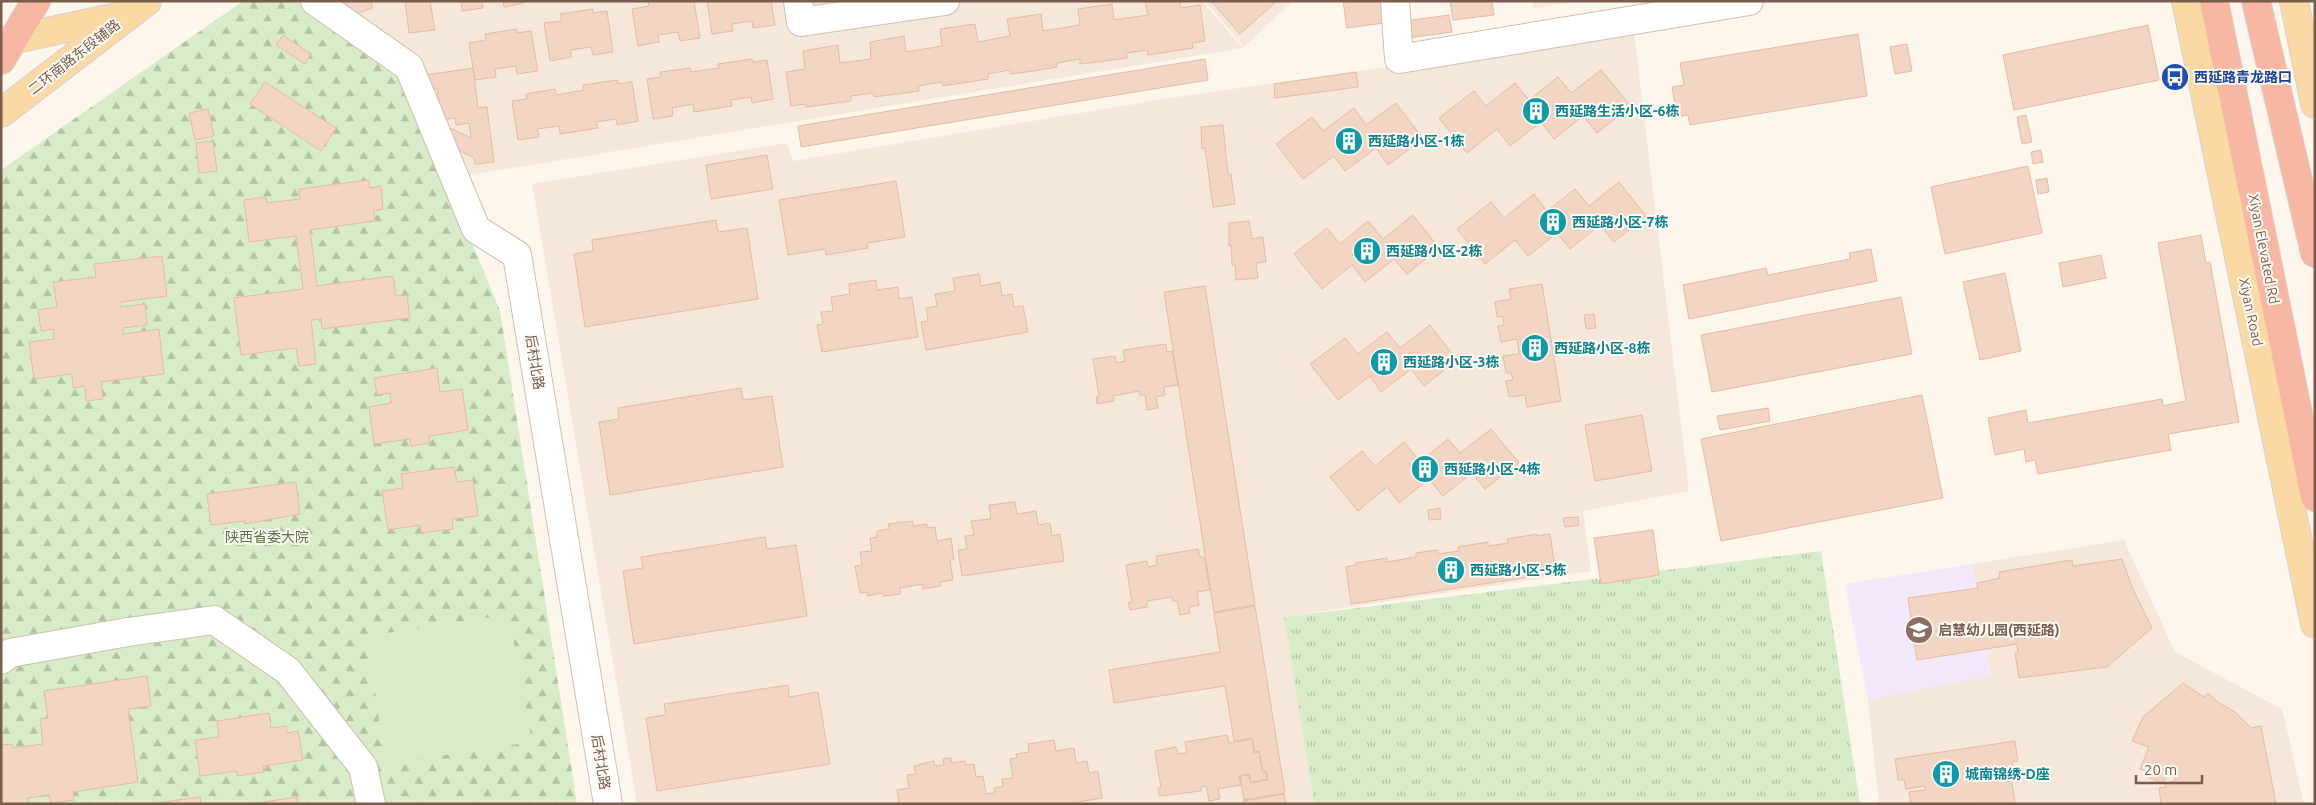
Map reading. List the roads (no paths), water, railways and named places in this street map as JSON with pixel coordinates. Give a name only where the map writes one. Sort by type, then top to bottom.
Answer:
[{"type":"highway","points":[[5,47],[36,1]]},
{"type":"highway","name":"Xiyan Elevated Rd","points":[[2214,1],[2315,497]]},
{"type":"highway","points":[[2256,1],[2315,254]]},
{"type":"main road","name":"Xiyan Road","points":[[2186,1],[2315,624]]},
{"type":"main road","points":[[2294,1],[2315,104]]},
{"type":"main road","points":[[5,47],[138,8]]},
{"type":"main road","name":"二环南路东段辅路","points":[[1,112],[138,8]]},
{"type":"street","name":"后村北路","points":[[315,1],[409,66],[476,229],[517,255],[608,804]]},
{"type":"street","points":[[798,1],[801,22],[945,1]]},
{"type":"street","points":[[1395,1],[1399,59],[1749,1]]},
{"type":"street","points":[[1,660],[10,653],[128,632],[214,620],[288,672],[363,767],[371,804]]},
{"type":"place","name":"西延路青龙路口","points":[[2175,77]]},
{"type":"place","name":"西延路生活小区-6栋","points":[[1536,111]]},
{"type":"place","name":"西延路小区-1栋","points":[[1349,141]]},
{"type":"place","name":"西延路小区-7栋","points":[[1553,222]]},
{"type":"place","name":"西延路小区-2栋","points":[[1367,251]]},
{"type":"place","name":"西延路小区-8栋","points":[[1535,348]]},
{"type":"place","name":"西延路小区-3栋","points":[[1384,362]]},
{"type":"place","name":"西延路小区-4栋","points":[[1425,469]]},
{"type":"place","name":"西延路小区-5栋","points":[[1451,570]]},
{"type":"place","name":"启慧幼儿园(西延路)","points":[[1919,630]]},
{"type":"place","name":"城南锦绣-D座","points":[[1946,774]]},
{"type":"park label","name":"陕西省委大院","points":[[267,537]]}]
